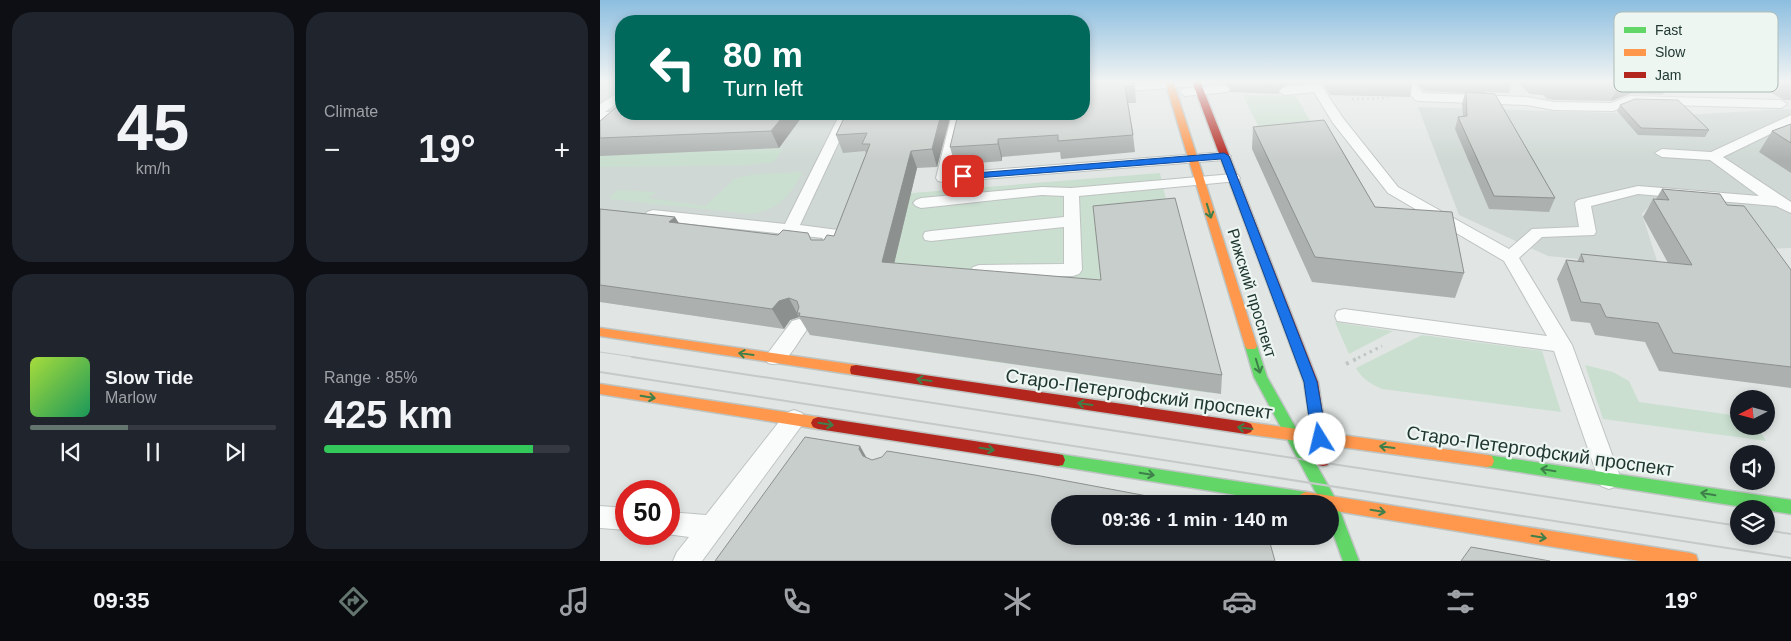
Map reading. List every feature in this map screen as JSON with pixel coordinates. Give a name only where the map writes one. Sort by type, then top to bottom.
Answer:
[{"type":"main road","name":"Рижский проспект","points":[[1176,107],[1261,377],[1326,495]]},
{"type":"main road","name":"Рижский проспект","points":[[1205,107],[1311,382],[1329,495]]},
{"type":"main road","name":"Старо-Петергофский проспект","points":[[600,332],[1320,439],[1422,451],[1791,507]]},
{"type":"main road","points":[[600,389],[1279,495]]},
{"type":"main road","points":[[1339,504],[1690,561]]},
{"type":"main road","name":"Рижский проспект","points":[[1339,528],[1351,561]]},
{"type":"lane","points":[[1331,107],[1393,190],[1510,257],[1562,346],[1609,479]]},
{"type":"lane","points":[[600,116],[615,115]]},
{"type":"lane","points":[[1662,153],[1713,156],[1791,119]]},
{"type":"lane","points":[[790,229],[843,120]]},
{"type":"lane","points":[[957,120],[944,178],[1224,156]]},
{"type":"lane","points":[[1713,156],[1785,205]]},
{"type":"lane","points":[[921,203],[1042,191],[1071,192],[1233,178]]},
{"type":"lane","points":[[1510,257],[1538,232],[1588,232],[1583,203],[1638,190],[1785,205]]},
{"type":"lane","points":[[979,271],[1073,270],[1071,192]]},
{"type":"lane","points":[[638,214],[832,234],[828,253]]},
{"type":"lane","points":[[931,236],[1072,221]]},
{"type":"lane","points":[[1344,316],[1562,346]]},
{"type":"lane","points":[[775,358],[799,326]]},
{"type":"lane","points":[[686,561],[794,419]]},
{"type":"lane","points":[[600,517],[615,518]]},
{"type":"lane","points":[[680,524],[712,527]]},
{"type":"shaded area","points":[[600,107],[615,107],[615,120],[886,120],[811,328],[784,324],[780,328],[600,302]]},
{"type":"shaded area","points":[[1418,107],[1683,115],[1791,109],[1791,248],[1769,249],[1702,208],[1650,205],[1642,214],[1659,267],[1548,256],[1459,215]]},
{"type":"green space","points":[[1249,107],[1302,107],[1319,136],[1265,140]]},
{"type":"green space","points":[[783,148],[774,162],[750,165],[600,167],[600,156]]},
{"type":"green space","points":[[803,172],[782,201],[769,209],[750,214],[609,199],[617,190],[656,192],[648,198],[705,206],[734,180],[729,180],[755,174]]},
{"type":"green space","points":[[1160,173],[1210,393],[810,335],[862,197]]},
{"type":"green space","points":[[1335,322],[1393,331],[1349,354]]},
{"type":"green space","points":[[1422,335],[1542,351],[1561,412],[1382,389],[1367,381],[1356,368]]},
{"type":"green space","points":[[1585,365],[1613,372],[1629,381],[1639,402],[1730,415],[1730,435],[1762,435],[1766,441],[1603,419]]},
{"type":"building","points":[[1090,107],[1128,107],[1133,135],[1058,141],[1058,135],[998,139],[998,144],[950,147],[957,120],[1090,120]]},
{"type":"building","points":[[1467,107],[1503,107],[1555,198],[1494,196],[1458,117],[1467,116]]},
{"type":"building","points":[[1622,107],[1685,107],[1709,130],[1641,128]]},
{"type":"building","points":[[615,108],[615,120],[780,120],[771,131],[600,138],[600,121]]},
{"type":"building","points":[[843,120],[939,120],[932,149],[911,151],[882,262],[1101,280],[1093,206],[1175,198],[1222,375],[799,316],[800,313],[797,313],[799,307],[797,301],[789,298],[779,301],[772,309],[600,285],[600,209],[675,217],[669,222],[778,235],[783,230],[808,233],[811,240],[824,240],[827,235],[834,236],[870,144],[862,144],[867,133],[836,135]]},
{"type":"building","points":[[1324,120],[1375,207],[1452,212],[1464,273],[1315,257],[1253,127]]},
{"type":"building","points":[[1791,124],[1791,143],[1772,131]]},
{"type":"building","points":[[1662,189],[1720,194],[1727,205],[1744,206],[1791,270],[1791,367],[1673,353],[1658,323],[1606,317],[1600,304],[1581,302],[1566,260],[1584,262],[1581,254],[1692,265],[1653,199],[1669,200]]},
{"type":"building","points":[[805,437],[860,446],[859,449],[863,456],[872,460],[882,457],[887,451],[1035,475],[1142,495],[1051,495],[1051,545],[1271,545],[1275,561],[715,561]]},
{"type":"building","points":[[1471,547],[1550,561],[1461,561]]},
{"type":"tram line","points":[[600,352],[641,358]]},
{"type":"tram line","points":[[632,357],[1730,525]]},
{"type":"tram line","points":[[600,372],[1791,558]]},
{"type":"tram line","points":[[1775,531],[1791,534]]},
{"type":"traffic: fast","points":[[1251,346],[1261,377],[1330,503],[1351,561]]},
{"type":"traffic: fast","points":[[1058,460],[1281,495]]},
{"type":"traffic: fast","points":[[1487,461],[1791,507]]},
{"type":"traffic: slow","points":[[1177,107],[1251,346]]},
{"type":"traffic: slow","points":[[600,332],[856,370]]},
{"type":"traffic: slow","points":[[600,389],[818,423]]},
{"type":"traffic: slow","points":[[1246,428],[1487,461]]},
{"type":"traffic: slow","points":[[1339,504],[1690,561]]},
{"type":"traffic: jam","points":[[1206,107],[1311,382],[1323,460]]},
{"type":"traffic: jam","points":[[856,370],[1246,428]]},
{"type":"traffic: jam","points":[[818,423],[1058,460]]},
{"type":"route","points":[[963,176],[1224,156],[1311,382],[1320,439]]}]
